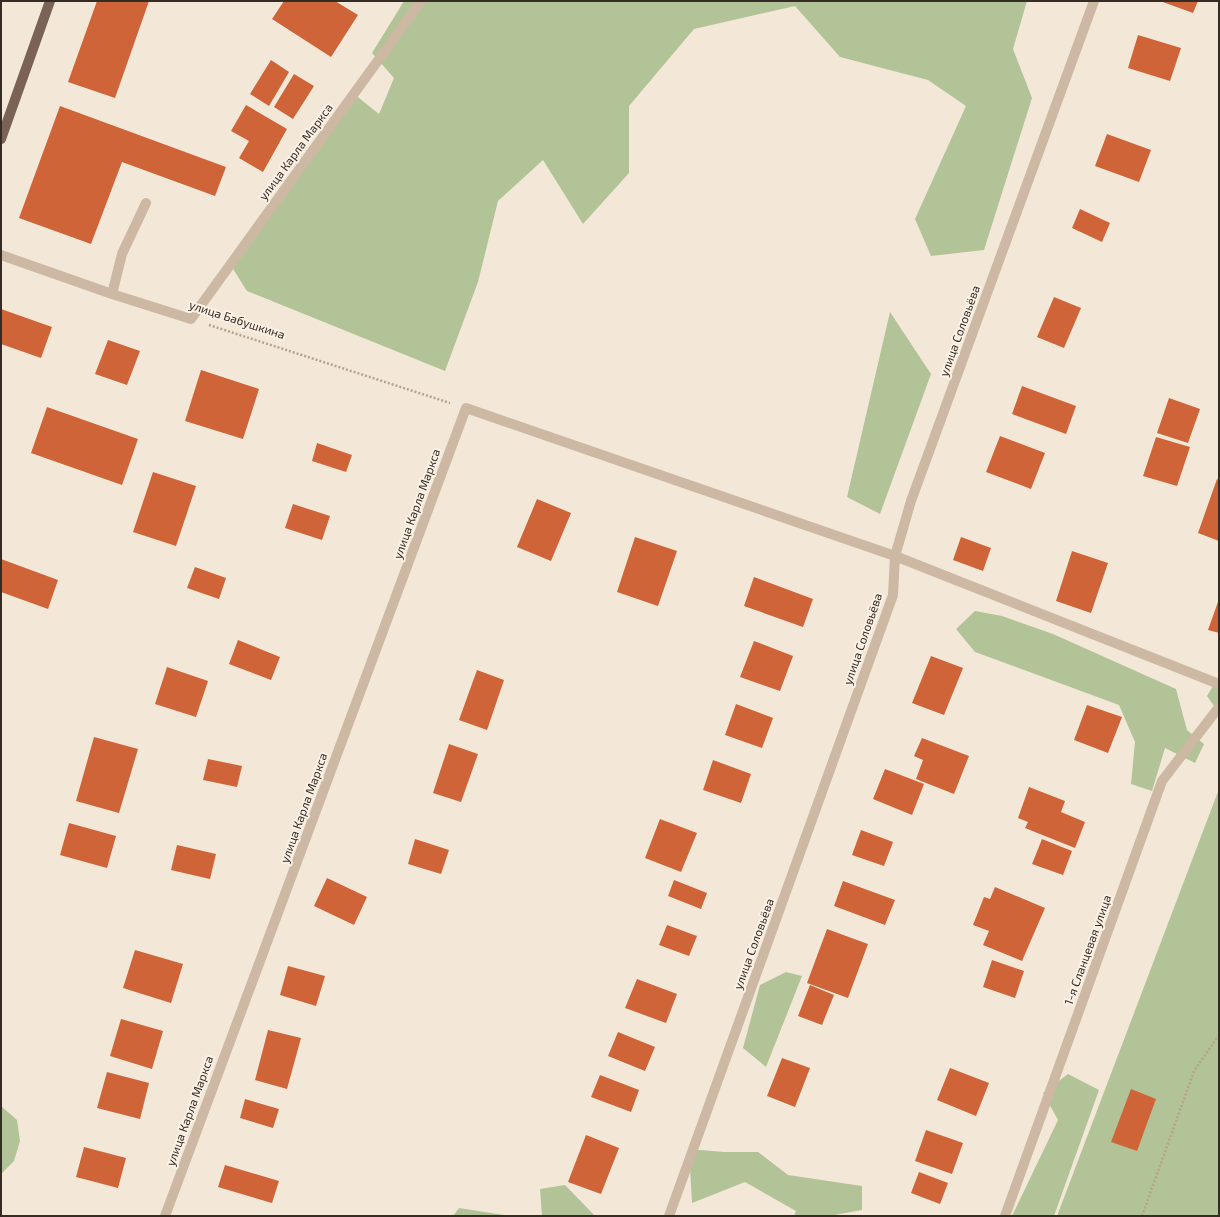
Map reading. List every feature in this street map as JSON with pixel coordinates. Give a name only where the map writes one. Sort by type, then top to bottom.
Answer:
[{"type":"main road","points":[[1,139],[50,1]]},
{"type":"street","name":"улица Карла Маркса","points":[[191,319],[421,1]]},
{"type":"street","name":"улица Соловьёва","points":[[669,1216],[893,595],[895,556],[911,501],[1094,1]]},
{"type":"street","points":[[112,294],[122,254],[146,203]]},
{"type":"street","name":"улица Бабушкина","points":[[1,256],[191,319]]},
{"type":"street","name":"улица Карла Маркса","points":[[165,1216],[466,408]]},
{"type":"street","points":[[466,408],[895,556],[1219,684]]},
{"type":"street","name":"1-я Сланцевая улица","points":[[1005,1216],[1162,781],[1219,707]]},
{"type":"path","name":"улица Бабушкина","points":[[191,319],[466,408]]},
{"type":"path","points":[[1142,1216],[1194,1070],[1219,1035]]},
{"type":"green space","points":[[404,1],[1027,1],[1013,49],[1032,98],[984,250],[931,256],[915,219],[966,106],[928,80],[840,57],[795,6],[694,29],[629,106],[629,173],[583,224],[543,160],[498,201],[478,282],[445,371],[247,291],[233,269],[354,94],[379,114],[394,78],[372,53]]},
{"type":"green space","points":[[890,312],[931,374],[880,514],[847,497]]},
{"type":"green space","points":[[975,611],[1002,616],[1053,634],[1176,689],[1187,730],[1204,744],[1195,763],[1165,748],[1152,791],[1131,784],[1135,742],[1119,705],[975,652],[956,629]]},
{"type":"green space","points":[[1219,676],[1219,713],[1207,696]]},
{"type":"green space","points":[[1219,789],[1219,1216],[1057,1216]]},
{"type":"green space","points":[[786,972],[802,976],[766,1067],[743,1048],[760,985]]},
{"type":"green space","points":[[1068,1074],[1099,1090],[1054,1216],[1012,1216],[1058,1120],[1043,1093]]},
{"type":"green space","points":[[1,1106],[17,1120],[20,1141],[14,1161],[1,1174]]},
{"type":"green space","points":[[689,1149],[724,1152],[758,1152],[788,1175],[862,1186],[862,1210],[829,1216],[794,1216],[796,1211],[745,1182],[692,1203]]},
{"type":"green space","points":[[565,1185],[595,1216],[542,1216],[540,1189]]},
{"type":"green space","points":[[459,1208],[510,1216],[453,1216]]},
{"type":"building","points":[[97,1],[149,1],[115,98],[68,82]]},
{"type":"building","points":[[284,1],[335,1],[358,15],[331,57],[272,19]]},
{"type":"building","points":[[1160,1],[1198,1],[1193,13]]},
{"type":"building","points":[[1138,35],[1181,48],[1170,81],[1128,68]]},
{"type":"building","points":[[271,60],[289,72],[269,106],[250,94]]},
{"type":"building","points":[[294,74],[314,86],[293,119],[274,107]]},
{"type":"building","points":[[246,105],[287,129],[263,172],[239,158],[249,141],[231,131]]},
{"type":"building","points":[[60,106],[226,167],[215,196],[122,162],[91,244],[19,218]]},
{"type":"building","points":[[1107,134],[1151,150],[1139,182],[1095,166]]},
{"type":"building","points":[[1080,209],[1110,223],[1102,242],[1072,228]]},
{"type":"building","points":[[1054,297],[1081,308],[1064,348],[1037,337]]},
{"type":"building","points":[[1,309],[52,327],[41,358],[1,344]]},
{"type":"building","points":[[108,340],[140,351],[127,385],[95,374]]},
{"type":"building","points":[[201,370],[259,389],[243,439],[185,421]]},
{"type":"building","points":[[1022,386],[1076,406],[1066,434],[1012,414]]},
{"type":"building","points":[[1169,398],[1200,409],[1188,443],[1157,433]]},
{"type":"building","points":[[47,407],[138,439],[122,485],[31,453]]},
{"type":"building","points":[[1000,436],[1045,453],[1031,489],[986,472]]},
{"type":"building","points":[[1156,437],[1190,447],[1177,486],[1143,476]]},
{"type":"building","points":[[317,443],[352,455],[346,472],[312,461]]},
{"type":"building","points":[[153,472],[196,486],[176,546],[133,532]]},
{"type":"building","points":[[1217,479],[1219,480],[1219,541],[1198,533]]},
{"type":"building","points":[[537,499],[571,513],[551,561],[517,547]]},
{"type":"building","points":[[293,504],[330,516],[322,540],[285,528]]},
{"type":"building","points":[[635,537],[677,551],[658,606],[617,592]]},
{"type":"building","points":[[961,537],[991,548],[983,571],[953,560]]},
{"type":"building","points":[[1072,551],[1108,563],[1091,613],[1056,601]]},
{"type":"building","points":[[1,559],[58,580],[48,609],[1,592]]},
{"type":"building","points":[[195,567],[226,578],[219,599],[187,588]]},
{"type":"building","points":[[754,577],[813,599],[803,627],[744,606]]},
{"type":"building","points":[[1219,599],[1219,633],[1208,630]]},
{"type":"building","points":[[238,640],[280,657],[271,680],[229,664]]},
{"type":"building","points":[[754,641],[793,656],[780,691],[740,677]]},
{"type":"building","points":[[931,656],[963,668],[944,715],[912,703]]},
{"type":"building","points":[[167,667],[208,681],[196,717],[155,704]]},
{"type":"building","points":[[477,670],[504,680],[487,730],[459,720]]},
{"type":"building","points":[[736,704],[773,718],[762,748],[725,735]]},
{"type":"building","points":[[1087,705],[1122,717],[1108,753],[1074,740]]},
{"type":"building","points":[[94,737],[138,749],[119,813],[76,801]]},
{"type":"building","points":[[922,738],[969,756],[954,794],[916,779],[923,760],[914,756]]},
{"type":"building","points":[[449,744],[478,754],[461,802],[433,793]]},
{"type":"building","points":[[208,759],[242,766],[237,787],[203,780]]},
{"type":"building","points":[[713,760],[751,774],[741,803],[703,790]]},
{"type":"building","points":[[885,769],[924,784],[912,815],[873,799]]},
{"type":"building","points":[[1029,787],[1065,801],[1061,812],[1085,822],[1075,848],[1025,828],[1028,822],[1018,818]]},
{"type":"building","points":[[660,819],[697,833],[681,872],[645,858]]},
{"type":"building","points":[[69,823],[116,836],[107,868],[60,855]]},
{"type":"building","points":[[861,830],[893,842],[884,866],[852,855]]},
{"type":"building","points":[[415,839],[449,850],[441,874],[408,864]]},
{"type":"building","points":[[1042,839],[1072,851],[1063,875],[1032,864]]},
{"type":"building","points":[[177,845],[216,854],[210,879],[171,870]]},
{"type":"building","points":[[327,878],[367,897],[354,925],[314,906]]},
{"type":"building","points":[[674,880],[707,893],[701,909],[668,896]]},
{"type":"building","points":[[843,881],[895,900],[885,925],[834,906]]},
{"type":"building","points":[[995,887],[1045,908],[1022,961],[983,945],[989,931],[973,925],[984,897],[990,899]]},
{"type":"building","points":[[667,925],[697,936],[689,956],[659,945]]},
{"type":"building","points":[[827,929],[868,944],[848,998],[807,983]]},
{"type":"building","points":[[135,950],[183,964],[171,1003],[123,988]]},
{"type":"building","points":[[992,960],[1024,971],[1015,998],[983,987]]},
{"type":"building","points":[[288,966],[325,976],[316,1006],[280,995]]},
{"type":"building","points":[[637,979],[677,994],[666,1023],[625,1008]]},
{"type":"building","points":[[810,985],[834,995],[822,1025],[798,1016]]},
{"type":"building","points":[[121,1019],[163,1031],[152,1069],[110,1056]]},
{"type":"building","points":[[268,1030],[301,1038],[287,1089],[255,1080]]},
{"type":"building","points":[[618,1032],[655,1047],[645,1071],[608,1056]]},
{"type":"building","points":[[782,1058],[810,1068],[795,1107],[767,1096]]},
{"type":"building","points":[[950,1068],[989,1083],[976,1116],[937,1100]]},
{"type":"building","points":[[107,1072],[149,1083],[140,1119],[97,1108]]},
{"type":"building","points":[[600,1075],[639,1090],[631,1112],[591,1097]]},
{"type":"building","points":[[1131,1089],[1156,1099],[1137,1151],[1111,1142]]},
{"type":"building","points":[[245,1099],[279,1109],[273,1128],[240,1118]]},
{"type":"building","points":[[926,1130],[963,1143],[952,1174],[915,1161]]},
{"type":"building","points":[[586,1135],[619,1148],[601,1194],[568,1182]]},
{"type":"building","points":[[84,1147],[126,1158],[118,1188],[76,1177]]},
{"type":"building","points":[[225,1165],[279,1181],[272,1203],[218,1187]]},
{"type":"building","points":[[919,1172],[948,1183],[940,1204],[911,1193]]}]
